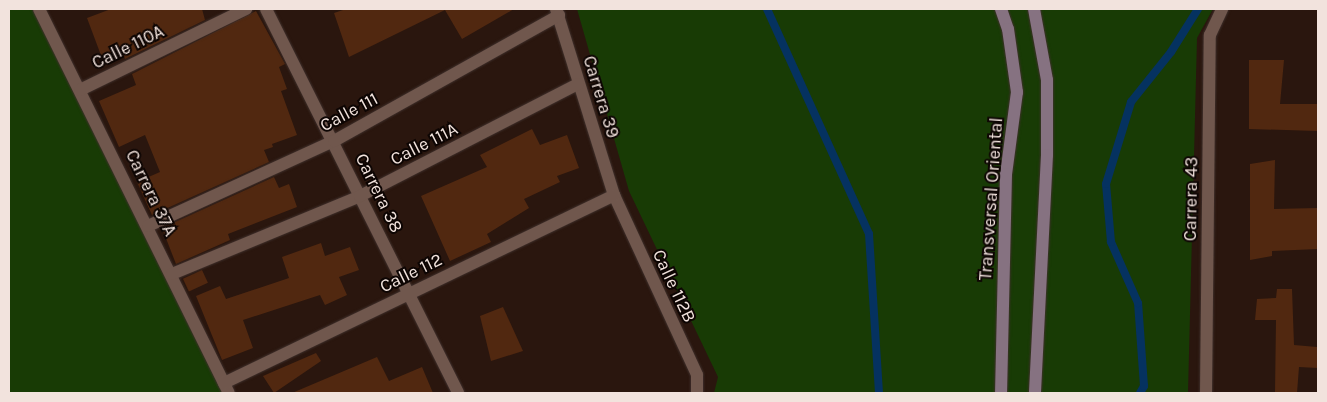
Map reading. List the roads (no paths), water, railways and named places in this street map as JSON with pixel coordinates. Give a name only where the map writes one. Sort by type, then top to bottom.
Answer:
[{"type":"main road","name":"Transversal Oriental","points":[[1001,9],[1008,29],[1017,92],[1006,174],[1002,393]]},
{"type":"main road","points":[[1034,9],[1047,80],[1047,146],[1035,393]]},
{"type":"street","name":"Carrera 37A","points":[[39,9],[227,388]]},
{"type":"street","name":"Calle 110A","points":[[80,90],[246,9]]},
{"type":"street","name":"Carrera 38","points":[[266,9],[334,141],[458,393]]},
{"type":"street","name":"Carrera 43","points":[[1206,393],[1210,35],[1222,9]]},
{"type":"street","name":"Calle 111","points":[[148,226],[334,141],[557,12]]},
{"type":"street","name":"Carrera 39","points":[[557,12],[614,195]]},
{"type":"street","name":"Calle 111A","points":[[172,274],[360,196],[578,84]]},
{"type":"street","name":"Calle 112","points":[[227,388],[408,294],[614,195]]},
{"type":"street","name":"Calle 112B","points":[[614,195],[696,375],[697,393]]},
{"type":"waterway","points":[[767,9],[869,234],[879,393]]},
{"type":"waterway","points":[[1140,393],[1144,386],[1138,303],[1111,242],[1106,184],[1131,102],[1171,52],[1198,9]]}]
